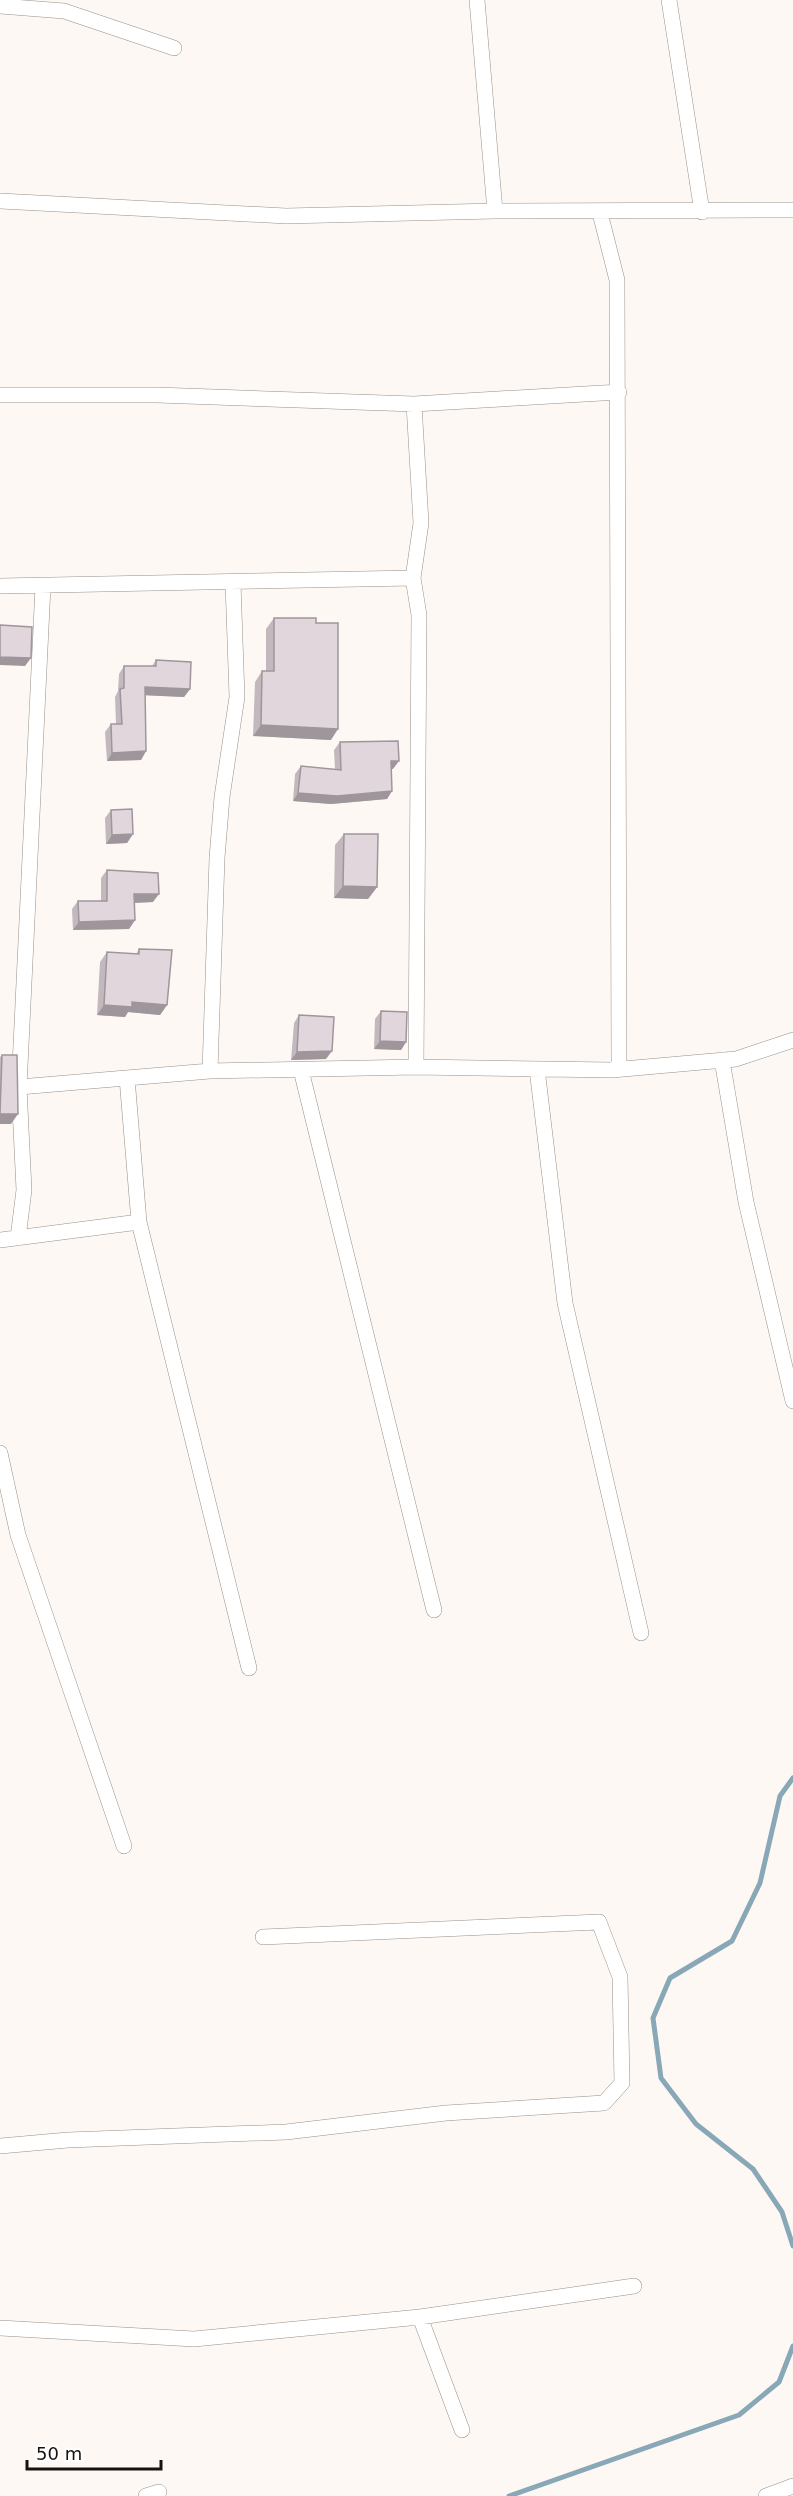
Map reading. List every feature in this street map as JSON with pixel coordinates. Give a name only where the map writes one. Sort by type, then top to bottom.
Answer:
[{"type":"street","points":[[477,0],[495,211]]},
{"type":"street","points":[[669,0],[702,212]]},
{"type":"street","points":[[0,6],[63,11],[174,48]]},
{"type":"street","points":[[0,201],[286,216],[495,211],[600,213],[793,210]]},
{"type":"street","points":[[600,213],[617,280],[619,392],[620,1060],[619,1067],[612,1070]]},
{"type":"street","points":[[0,395],[157,395],[414,404],[619,392]]},
{"type":"street","points":[[414,404],[421,523],[413,578],[419,615],[416,1067]]},
{"type":"street","points":[[0,586],[413,578]]},
{"type":"street","points":[[210,1071],[217,858],[237,697],[233,583]]},
{"type":"street","points":[[18,1238],[24,1190],[19,1087],[43,586]]},
{"type":"street","points":[[19,1087],[210,1071],[416,1067],[612,1070],[736,1059],[793,1040]]},
{"type":"street","points":[[722,1060],[746,1202],[793,1401]]},
{"type":"street","points":[[537,1069],[566,1303],[641,1633]]},
{"type":"street","points":[[301,1070],[434,1610]]},
{"type":"street","points":[[127,1078],[139,1222],[249,1668]]},
{"type":"street","points":[[0,1240],[139,1222]]},
{"type":"street","points":[[0,1453],[18,1535],[124,1846]]},
{"type":"street","points":[[0,2146],[68,2140],[286,2132],[446,2113],[595,2104],[604,2103],[622,2083],[620,1977],[599,1922],[263,1937]]},
{"type":"street","points":[[0,2328],[194,2339],[420,2317],[634,2286]]},
{"type":"street","points":[[420,2317],[462,2430]]},
{"type":"street","points":[[766,2496],[793,2486]]},
{"type":"building","points":[[274,618],[316,618],[316,623],[338,623],[338,729],[261,725],[262,671],[274,671]]},
{"type":"building","points":[[0,625],[32,627],[31,658],[0,657]]},
{"type":"building","points":[[156,660],[191,662],[190,689],[145,687],[146,751],[112,753],[111,724],[122,724],[120,689],[124,688],[124,666],[156,666]]},
{"type":"building","points":[[398,741],[399,761],[391,761],[392,791],[337,796],[298,793],[301,766],[341,770],[340,742]]},
{"type":"building","points":[[132,809],[133,834],[112,835],[111,810]]},
{"type":"building","points":[[344,834],[378,834],[377,887],[343,886]]},
{"type":"building","points":[[107,870],[158,873],[159,894],[134,894],[135,920],[79,922],[78,901],[107,901]]},
{"type":"building","points":[[139,949],[172,950],[167,1005],[132,1002],[132,1007],[104,1005],[107,952],[139,954]]},
{"type":"building","points":[[381,1011],[407,1012],[406,1042],[380,1041]]},
{"type":"building","points":[[299,1015],[334,1017],[332,1051],[297,1052]]},
{"type":"building","points":[[2,1055],[17,1055],[18,1114],[0,1114]]},
{"type":"waterway","points":[[793,1778],[780,1796],[760,1883],[732,1941],[670,1978],[653,2018],[661,2078],[696,2124],[753,2169],[782,2212],[793,2246]]},
{"type":"waterway","points":[[509,2496],[739,2415],[779,2382],[793,2346]]}]
